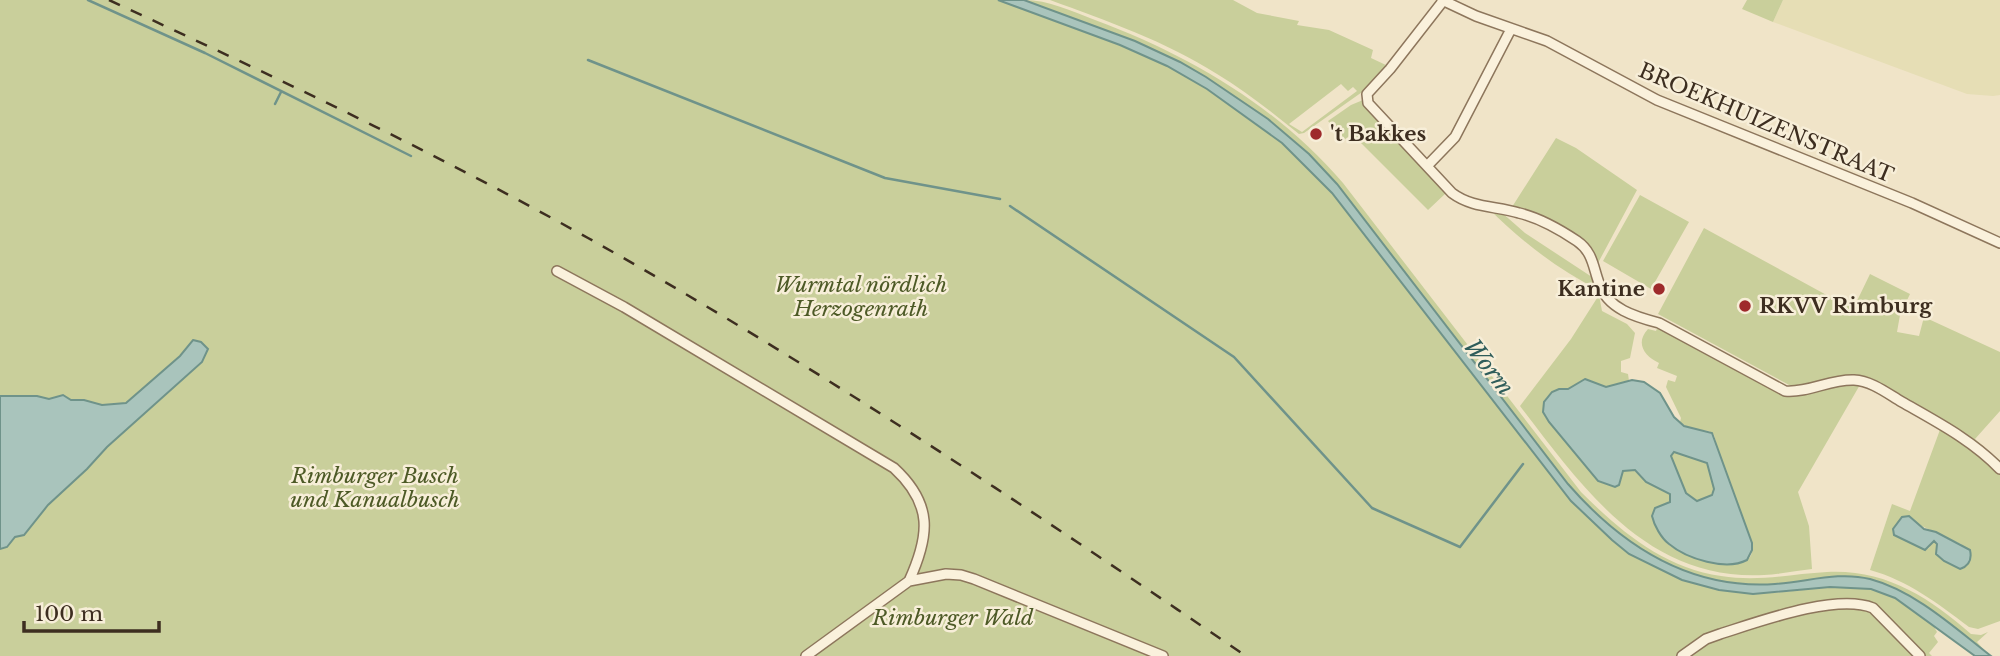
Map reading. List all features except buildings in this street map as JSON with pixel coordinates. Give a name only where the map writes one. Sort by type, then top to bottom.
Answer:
[{"type":"street","name":"BROEKHUIZENSTRAAT","points":[[1443,0],[1547,41],[1657,100],[1912,203],[2000,243]]},
{"type":"street","points":[[1443,0],[1390,69],[1367,94],[1368,103],[1461,199],[1539,219],[1581,244],[1591,258],[1601,290],[1618,307],[1640,319],[1659,323],[1785,391],[1801,391],[1846,380],[1870,384],[1956,433],[2000,469]]},
{"type":"street","points":[[1427,166],[1455,137],[1511,29]]},
{"type":"street","points":[[557,271],[624,307],[894,468],[914,489],[923,512],[923,546],[909,581]]},
{"type":"street","points":[[806,656],[909,581],[928,576],[961,575],[1163,656]]},
{"type":"street","points":[[1682,656],[1706,639],[1720,634],[1812,608],[1841,603],[1864,604],[1873,608],[1920,656]]},
{"type":"shaded area","points":[[1783,0],[2000,0],[2000,95],[1967,94],[1773,22]]},
{"type":"green space","name":"Wurmtal nördlich Herzogenrath","points":[[0,0],[1010,0],[1166,60],[1246,109],[1345,200],[1567,486],[1629,547],[1685,575],[1772,593],[1830,587],[1871,589],[1895,598],[1933,625],[1937,632],[1934,636],[1938,642],[1929,653],[1932,656],[1924,656],[1882,613],[1857,603],[1842,601],[1811,604],[1799,609],[1825,606],[1867,608],[1915,656],[0,656]]},
{"type":"green space","points":[[1024,0],[1060,7],[1164,49],[1230,86],[1290,130],[1343,183],[1581,492],[1644,546],[1700,572],[1735,578],[1827,572],[1868,575],[1922,597],[1971,634],[1981,635],[1988,632],[1977,642],[1986,652],[1916,600],[1870,579],[1834,577],[1775,584],[1714,580],[1686,572],[1635,544],[1611,526],[1568,484],[1337,184],[1298,144],[1268,119],[1206,77],[1134,41]]},
{"type":"green space","points":[[1050,0],[1233,0],[1257,13],[1299,21],[1297,25],[1329,30],[1373,50],[1371,58],[1388,66],[1365,90],[1304,133],[1299,134],[1248,95],[1177,51]],"holes":[[[1341,84],[1348,91],[1353,87],[1357,91],[1302,132],[1289,124]]]},
{"type":"green space","points":[[1747,0],[1783,0],[1773,22],[1742,9]]},
{"type":"green space","points":[[1363,100],[1446,193],[1428,210],[1352,134],[1344,140],[1328,121]]},
{"type":"green space","points":[[1556,138],[1576,148],[1637,190],[1598,263],[1585,242],[1574,233],[1550,220],[1512,207]]},
{"type":"green space","points":[[1640,195],[1689,222],[1651,289],[1603,261]]},
{"type":"green space","points":[[1488,208],[1500,211],[1525,233],[1595,279],[1599,290],[1540,254]]},
{"type":"green space","points":[[1704,228],[1832,298],[1856,303],[1870,274],[1910,294],[1900,315],[1897,332],[1919,336],[1924,317],[2000,352],[2000,411],[1975,439],[2000,461],[2000,466],[1908,400],[1876,382],[1858,376],[1791,386],[1658,314]]},
{"type":"green space","points":[[1599,295],[1602,311],[1627,324],[1635,333],[1630,358],[1621,361],[1621,372],[1628,374],[1629,381],[1606,387],[1584,379],[1568,389],[1559,389],[1543,403],[1545,417],[1598,481],[1615,487],[1619,485],[1623,471],[1631,469],[1645,481],[1666,490],[1670,502],[1655,508],[1652,518],[1670,546],[1698,558],[1734,564],[1744,562],[1751,555],[1751,540],[1714,435],[1709,431],[1690,429],[1680,422],[1681,418],[1666,387],[1668,380],[1675,382],[1677,376],[1657,368],[1659,363],[1643,349],[1642,339],[1648,329],[1656,331],[1658,326],[1774,389],[1861,383],[1798,492],[1809,526],[1812,569],[1764,575],[1723,573],[1685,563],[1652,546],[1622,524],[1568,468],[1520,406],[1571,339]]},
{"type":"green space","points":[[1941,427],[2000,471],[2000,621],[1978,629],[1969,627],[1910,587],[1870,570],[1892,504],[1910,511]],"holes":[[[1902,517],[1961,544],[1971,558],[1966,566],[1960,569],[1936,554],[1936,542],[1932,542],[1925,550],[1894,535],[1893,529]]]},
{"type":"green space","points":[[1679,451],[1707,463],[1714,490],[1710,496],[1697,501],[1686,493],[1671,456]]},
{"type":"water","points":[[998,0],[1024,0],[1135,41],[1180,62],[1268,119],[1309,154],[1337,184],[1568,484],[1611,527],[1635,544],[1660,560],[1714,580],[1775,584],[1846,576],[1870,579],[1919,601],[1991,656],[1975,656],[1895,598],[1871,589],[1830,587],[1753,594],[1719,590],[1682,580],[1629,554],[1571,501],[1332,193],[1282,143],[1207,89],[1167,66],[1120,45]]},
{"type":"water","points":[[193,340],[201,342],[208,349],[202,362],[107,447],[48,505],[24,535],[15,537],[7,547],[0,549],[0,396],[37,396],[49,399],[63,395],[71,400],[102,405],[126,403],[180,356]]},
{"type":"water","points":[[1585,379],[1606,387],[1632,380],[1644,382],[1660,393],[1674,417],[1684,426],[1712,433],[1752,543],[1747,560],[1728,564],[1707,562],[1669,544],[1658,531],[1652,516],[1655,508],[1670,502],[1670,494],[1646,482],[1635,470],[1623,471],[1619,485],[1615,487],[1598,481],[1543,412],[1544,402],[1552,392],[1568,389]],"holes":[[[1674,452],[1707,463],[1714,489],[1712,495],[1697,501],[1686,493],[1671,456]]]},
{"type":"water","points":[[1909,516],[1924,529],[1936,532],[1970,550],[1968,564],[1960,569],[1944,561],[1936,554],[1937,544],[1934,541],[1925,550],[1894,535],[1893,529],[1902,517]]},
{"type":"waterway","points":[[88,0],[205,53],[411,156]]},
{"type":"waterway","points":[[588,60],[885,178],[1000,199]]},
{"type":"waterway","points":[[275,104],[281,92]]},
{"type":"waterway","points":[[1010,206],[1234,357],[1372,508],[1460,547],[1523,464]]},
{"type":"railway","points":[[109,0],[411,144],[673,286],[922,440],[1246,656]]},
{"type":"place","name":"'t Bakkes","points":[[1316,134]]},
{"type":"place","name":"Kantine","points":[[1659,289]]},
{"type":"place","name":"RKVV Rimburg","points":[[1745,306]]},
{"type":"water label","name":"Worm","points":[[1489,367]]},
{"type":"park label","name":"Rimburger Busch und Kanualbusch","points":[[375,488]]},
{"type":"park label","name":"Rimburger Wald","points":[[953,618]]}]
